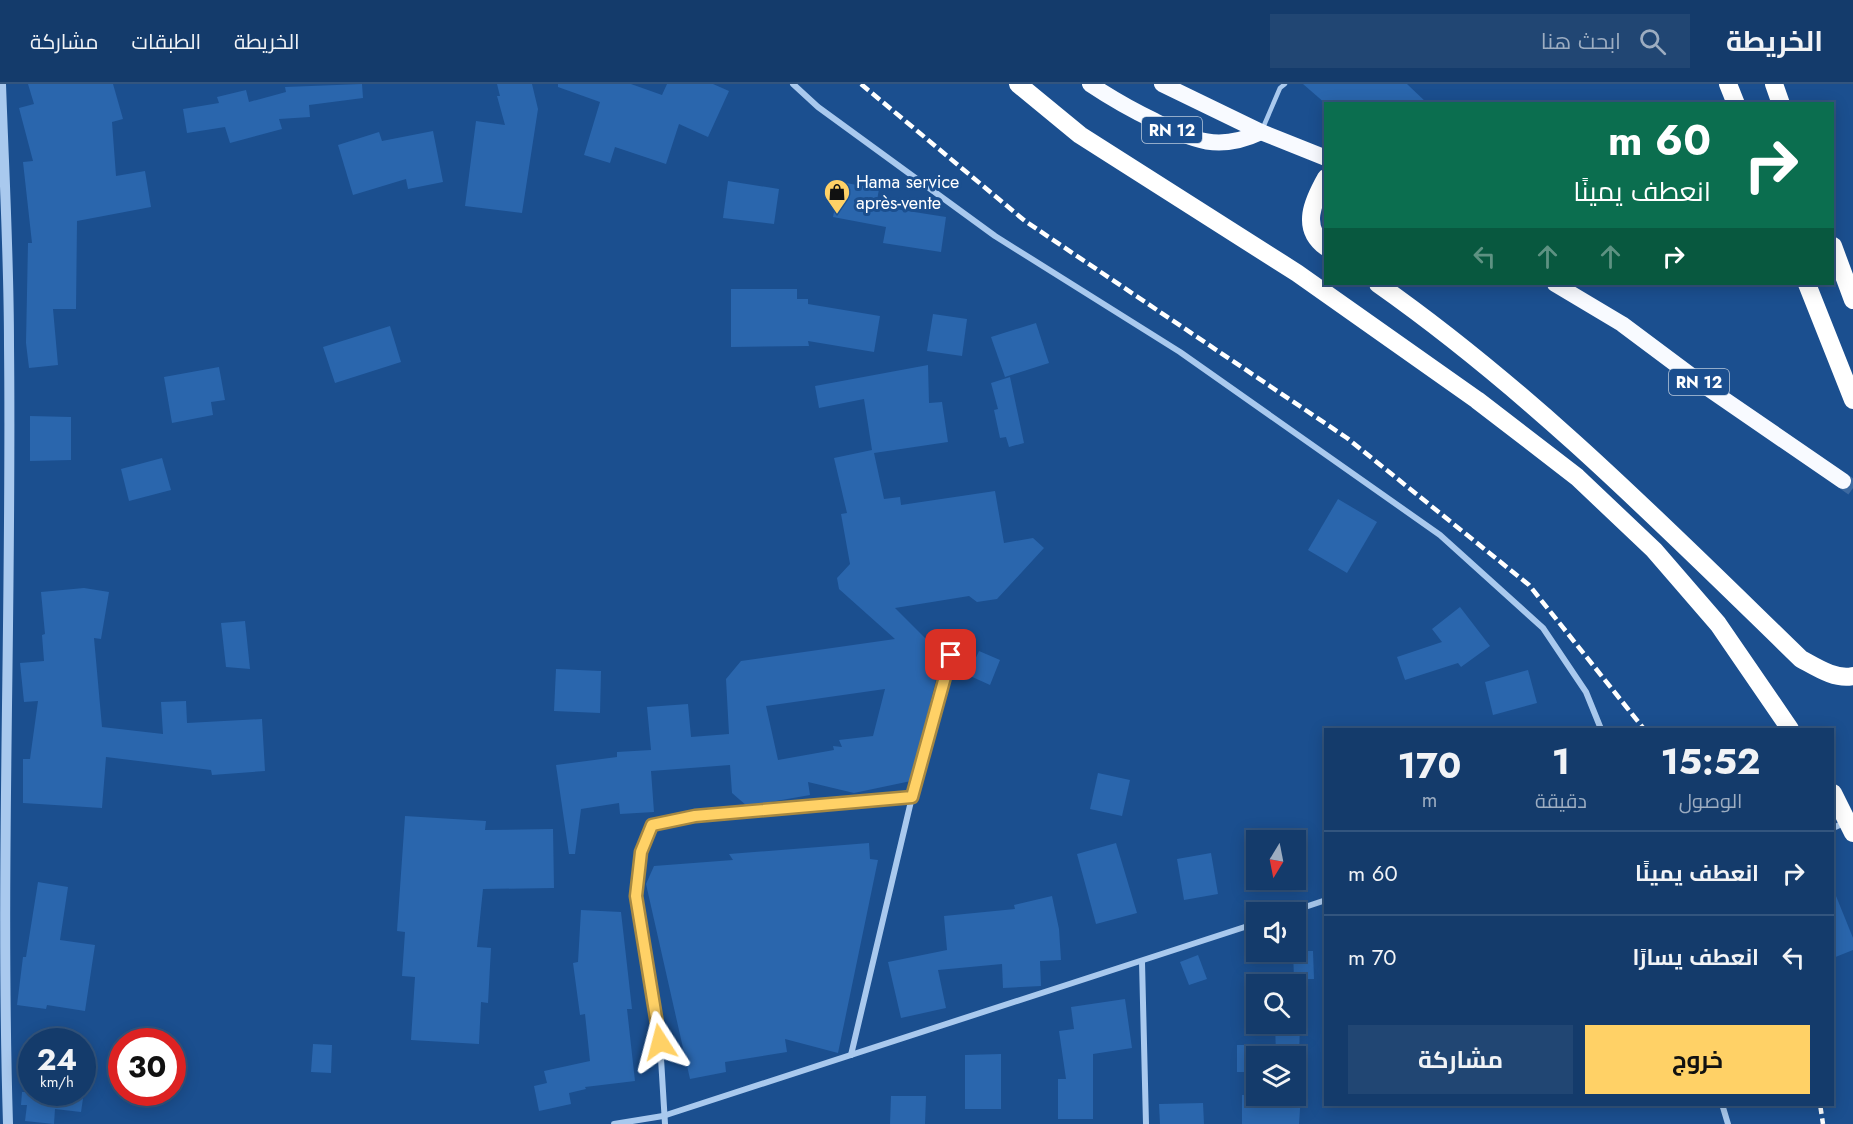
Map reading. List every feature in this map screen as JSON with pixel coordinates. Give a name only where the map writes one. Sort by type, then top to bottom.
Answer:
[{"type":"highway","points":[[1018,84],[1080,135],[1297,273],[1477,400],[1577,477],[1654,550],[1718,624],[1789,728]]},
{"type":"highway","name":"RN 12","points":[[1090,84],[1123,105],[1193,139],[1221,143],[1235,142],[1261,132]]},
{"type":"highway","name":"RN 12","points":[[1162,84],[1261,132],[1324,157]]},
{"type":"highway","points":[[1728,84],[1735,102]]},
{"type":"highway","points":[[1774,84],[1780,102]]},
{"type":"highway","points":[[1324,182],[1314,200],[1310,222],[1314,233],[1324,245]]},
{"type":"highway","points":[[1834,249],[1853,300]]},
{"type":"highway","points":[[1379,285],[1442,329],[1538,409],[1611,474],[1801,659],[1824,671],[1847,677],[1853,676]]},
{"type":"highway","name":"RN 12","points":[[1557,285],[1622,324],[1709,389],[1843,480]]},
{"type":"highway","points":[[1807,285],[1853,400]]},
{"type":"highway","points":[[1834,796],[1844,827]]},
{"type":"street","points":[[1,84],[9,346],[1,803],[2,1044],[8,1124]]},
{"type":"street","points":[[794,84],[818,107],[995,236],[1180,351],[1440,535],[1543,628],[1586,692],[1601,728]]},
{"type":"street","points":[[852,1055],[912,797],[951,655]]},
{"type":"street","points":[[664,1120],[660,1042],[636,896],[641,852],[652,825],[695,816],[912,797]]},
{"type":"street","points":[[1306,907],[1324,901]]},
{"type":"street","points":[[614,1124],[664,1120],[852,1055],[1246,927]]},
{"type":"street","points":[[1142,962],[1146,1124]]},
{"type":"street","points":[[1723,1106],[1728,1124]]},
{"type":"lane","points":[[1261,132],[1282,86],[1273,84]]},
{"type":"building","points":[[28,84],[113,84],[123,119],[112,122],[116,176],[145,171],[151,207],[77,221],[76,309],[53,309],[58,365],[29,368],[26,343],[28,243],[32,243],[23,162],[33,161],[19,108],[34,104]]},
{"type":"building","points":[[362,84],[363,98],[309,105],[310,117],[279,119],[282,129],[230,143],[225,127],[187,133],[183,109],[219,103],[217,97],[246,90],[249,102],[286,92],[285,87]]},
{"type":"building","points":[[497,84],[532,84],[538,109],[522,213],[465,206],[476,121],[505,125],[497,96],[500,96]]},
{"type":"building","points":[[558,84],[631,84],[662,95],[667,84],[713,84],[729,91],[708,137],[679,124],[666,164],[615,147],[610,163],[584,155],[600,102],[558,87]]},
{"type":"building","points":[[1303,84],[1407,84],[1426,102],[1324,102]]},
{"type":"building","points":[[433,131],[443,182],[408,189],[406,179],[353,195],[338,145],[379,132],[382,141]]},
{"type":"building","points":[[728,181],[779,189],[774,224],[723,218]]},
{"type":"building","points":[[846,183],[879,189],[876,206],[946,217],[941,252],[883,243],[886,227],[833,217],[837,197],[842,198]]},
{"type":"building","points":[[731,289],[797,289],[797,299],[808,299],[808,304],[880,316],[874,352],[808,341],[809,346],[731,347]]},
{"type":"building","points":[[933,314],[967,319],[962,356],[927,351]]},
{"type":"building","points":[[1036,323],[1049,363],[1005,377],[991,337]]},
{"type":"building","points":[[390,326],[401,362],[335,383],[323,347]]},
{"type":"building","points":[[928,365],[929,403],[942,402],[948,442],[874,453],[884,499],[900,497],[901,505],[995,491],[1004,543],[1033,538],[1044,548],[997,599],[977,602],[969,596],[895,608],[942,655],[911,781],[854,793],[808,782],[810,795],[747,806],[732,793],[730,765],[651,771],[654,812],[620,814],[619,803],[581,809],[575,854],[569,854],[556,765],[617,757],[617,752],[651,750],[647,707],[688,704],[691,737],[729,734],[726,679],[741,661],[895,639],[839,589],[837,578],[850,564],[841,514],[847,513],[834,458],[872,450],[864,399],[819,408],[815,386]],"holes":[[[885,689],[873,736],[839,740],[842,747],[833,746],[834,750],[778,760],[766,706]]]},
{"type":"building","points":[[219,367],[225,400],[211,402],[213,415],[172,423],[164,377]]},
{"type":"building","points":[[1010,377],[1024,443],[1009,447],[1006,437],[1000,438],[994,410],[998,409],[991,383]]},
{"type":"building","points":[[30,416],[71,417],[71,460],[30,461]]},
{"type":"building","points":[[162,458],[171,490],[129,501],[121,469]]},
{"type":"building","points":[[1338,499],[1377,522],[1347,573],[1308,550]]},
{"type":"building","points":[[84,588],[109,592],[101,639],[94,638],[102,727],[163,734],[161,702],[186,701],[187,723],[262,719],[265,771],[212,775],[211,770],[106,757],[102,808],[23,803],[23,759],[30,759],[38,701],[24,702],[20,663],[44,661],[42,635],[45,634],[41,592]]},
{"type":"building","points":[[1460,607],[1490,646],[1461,667],[1458,663],[1405,680],[1397,657],[1442,642],[1432,629]]},
{"type":"building","points":[[245,621],[250,669],[226,667],[221,623]]},
{"type":"building","points":[[979,651],[1000,660],[990,685],[968,675]]},
{"type":"building","points":[[556,669],[601,671],[600,713],[554,711]]},
{"type":"building","points":[[1528,670],[1537,703],[1493,715],[1485,682]]},
{"type":"building","points":[[1098,773],[1130,780],[1122,816],[1090,809]]},
{"type":"building","points":[[405,816],[486,821],[485,830],[553,829],[554,888],[483,889],[477,947],[491,948],[488,1003],[481,1002],[479,1044],[411,1040],[415,977],[402,976],[405,932],[397,931]]},
{"type":"building","points":[[869,843],[870,859],[878,860],[838,1053],[785,1039],[787,1052],[725,1062],[726,1072],[690,1079],[646,884],[654,866],[733,860],[729,854]]},
{"type":"building","points":[[1116,843],[1137,913],[1096,924],[1077,854]]},
{"type":"building","points":[[1211,853],[1218,894],[1184,900],[1177,859]]},
{"type":"building","points":[[38,882],[68,887],[60,940],[95,945],[85,1011],[47,1005],[46,1009],[17,1005],[23,957],[26,957]]},
{"type":"building","points":[[1834,891],[1853,938],[1853,950],[1834,958]]},
{"type":"building","points":[[1052,896],[1059,929],[1061,960],[1040,961],[1041,986],[1003,988],[1002,964],[938,970],[946,1008],[901,1018],[888,962],[947,950],[944,916],[1015,909],[1014,905]]},
{"type":"building","points":[[581,910],[621,912],[632,1009],[627,1009],[635,1081],[585,1087],[586,1089],[569,1093],[571,1104],[539,1111],[534,1086],[547,1083],[544,1071],[590,1061],[585,1014],[580,1015],[573,963],[578,962]]},
{"type":"building","points":[[1306,951],[1313,951],[1314,979],[1306,979],[1306,974],[1294,974],[1293,962],[1306,962]]},
{"type":"building","points":[[1198,955],[1207,979],[1189,985],[1180,962]]},
{"type":"building","points":[[1125,999],[1132,1048],[1093,1054],[1093,1119],[1058,1119],[1058,1079],[1066,1079],[1059,1031],[1074,1029],[1071,1007]]},
{"type":"building","points":[[1275,1034],[1300,1034],[1299,1046],[1276,1046]]},
{"type":"building","points":[[313,1044],[332,1045],[331,1073],[311,1072]]},
{"type":"building","points":[[1237,1045],[1257,1045],[1246,1046],[1246,1072],[1237,1072]]},
{"type":"building","points":[[1001,1054],[1001,1109],[965,1109],[965,1055]]},
{"type":"building","points":[[1242,1095],[1246,1095],[1246,1106],[1300,1106],[1299,1124],[1242,1124]]},
{"type":"building","points":[[891,1096],[926,1096],[925,1124],[890,1124]]},
{"type":"building","points":[[1203,1103],[1204,1124],[1160,1124],[1159,1104]]},
{"type":"building","points":[[27,1106],[82,1106],[81,1112],[55,1109],[54,1124],[25,1121]]},
{"type":"tunnel","points":[[1843,481],[1853,488]]},
{"type":"railway","points":[[861,84],[1025,221],[1347,438],[1529,585],[1643,728]]},
{"type":"railway","points":[[1820,1106],[1823,1124]]},
{"type":"place","name":"Hama service après-vente","points":[[837,215]]},
{"type":"route","points":[[660,1042],[636,896],[641,852],[652,825],[695,816],[912,797],[951,655]]}]
